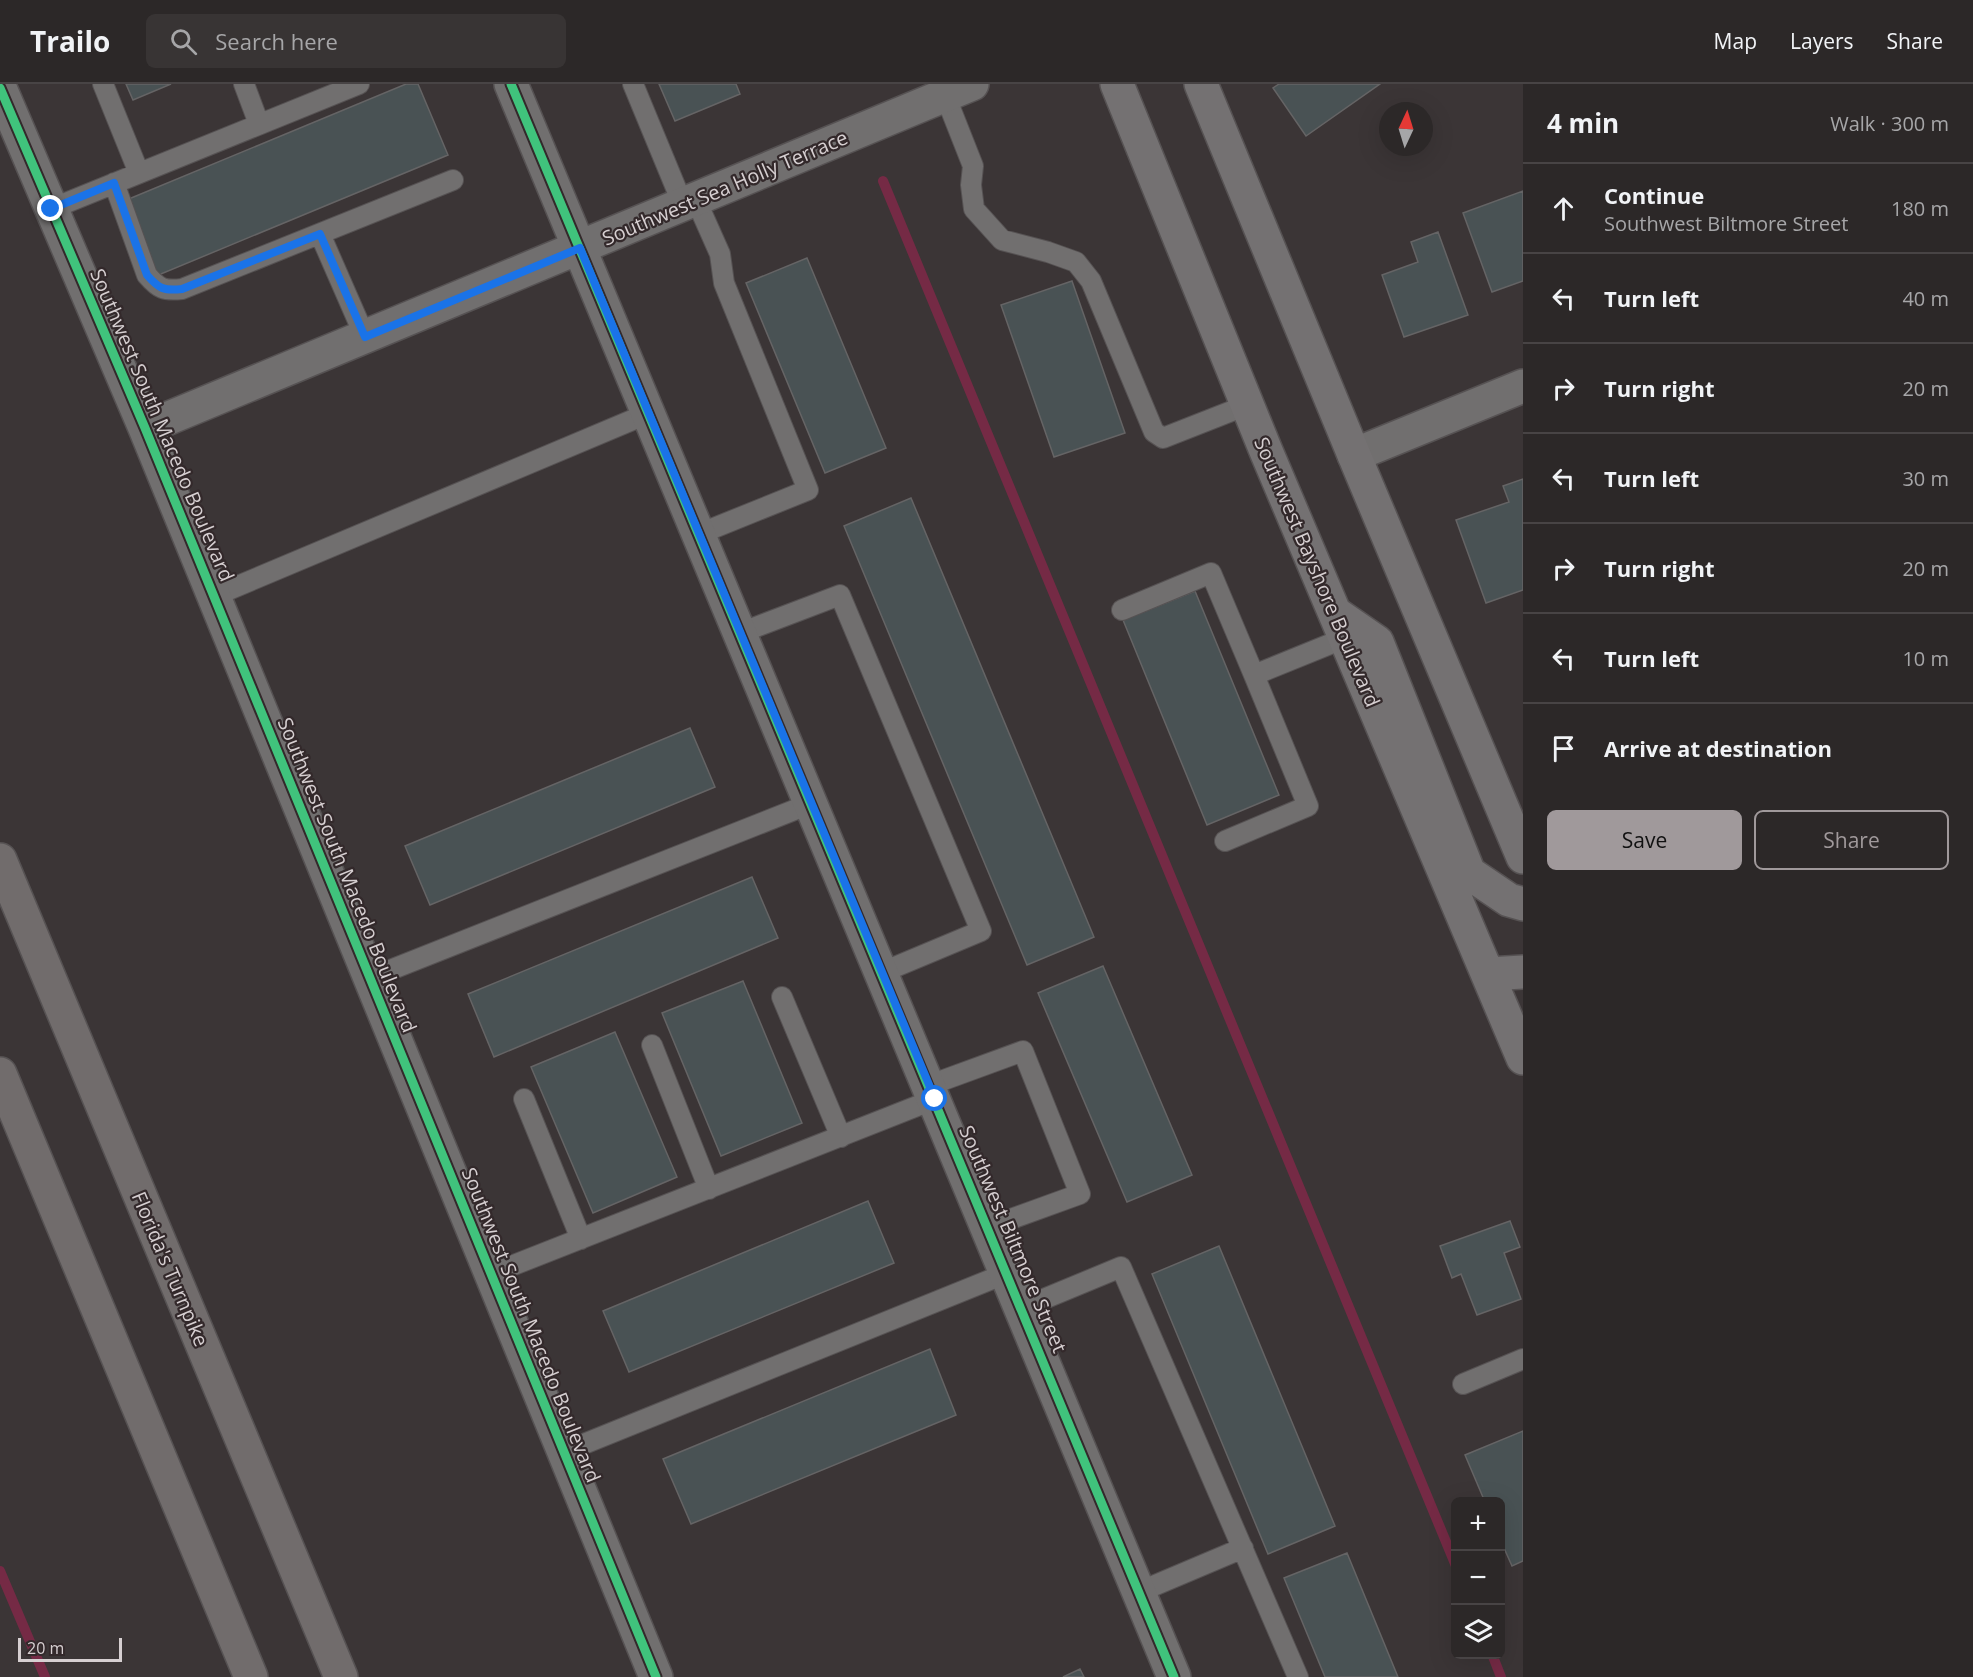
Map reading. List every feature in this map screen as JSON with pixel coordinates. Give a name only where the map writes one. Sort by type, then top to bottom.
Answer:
[{"type":"highway","name":"Florida's Turnpike","points":[[0,860],[341,1677]]},
{"type":"highway","points":[[0,1074],[251,1677]]},
{"type":"main road","name":"Southwest Bayshore Boulevard","points":[[1117,84],[1247,405],[1523,1058]]},
{"type":"main road","points":[[1201,84],[1523,856]]},
{"type":"main road","points":[[1340,626],[1377,642],[1469,873],[1509,900],[1523,904]]},
{"type":"main road","points":[[1488,974],[1523,972]]},
{"type":"street","name":"Southwest Biltmore Street","points":[[512,84],[933,1092],[1174,1677]]},
{"type":"street","name":"Southwest Sea Holly Terrace","points":[[145,428],[964,87]]},
{"type":"street","name":"Southwest South Macedo Boulevard","points":[[0,88],[145,428],[656,1677]]},
{"type":"street","points":[[1354,455],[1523,386]]},
{"type":"lane","points":[[103,84],[139,173]]},
{"type":"lane","points":[[244,84],[259,124]]},
{"type":"lane","points":[[51,209],[359,84]]},
{"type":"lane","points":[[633,84],[689,203],[720,255],[724,283],[808,490],[699,534]]},
{"type":"lane","points":[[964,87],[973,166],[970,184],[974,209],[1002,240],[1076,262],[1091,281],[1154,432],[1163,438],[1247,405]]},
{"type":"lane","points":[[114,183],[147,275],[156,285],[167,291],[182,289],[453,180]]},
{"type":"lane","points":[[320,234],[365,337]]},
{"type":"lane","points":[[214,596],[649,413]]},
{"type":"lane","points":[[1122,610],[1211,573],[1308,806],[1225,841]]},
{"type":"lane","points":[[740,633],[840,595],[981,931],[883,972]]},
{"type":"lane","points":[[1254,675],[1340,626]]},
{"type":"lane","points":[[370,978],[812,803]]},
{"type":"lane","points":[[782,997],[841,1137]]},
{"type":"lane","points":[[652,1045],[709,1189]]},
{"type":"lane","points":[[491,1275],[841,1137],[1023,1050],[1080,1194],[989,1227]]},
{"type":"lane","points":[[524,1099],[581,1239]]},
{"type":"lane","points":[[1022,1308],[1121,1267],[1298,1677]]},
{"type":"lane","points":[[564,1452],[1007,1273]]},
{"type":"lane","points":[[1463,1384],[1523,1359]]},
{"type":"lane","points":[[1139,1592],[1243,1548]]},
{"type":"building","points":[[126,84],[171,84],[133,100]]},
{"type":"building","points":[[406,84],[418,84],[448,155],[156,276],[124,201]]},
{"type":"building","points":[[659,84],[736,84],[740,94],[675,121]]},
{"type":"building","points":[[1279,84],[1380,84],[1306,136],[1273,88]]},
{"type":"building","points":[[1523,191],[1523,281],[1492,292],[1463,213]]},
{"type":"building","points":[[1438,232],[1468,315],[1404,337],[1382,275],[1418,262],[1411,242]]},
{"type":"building","points":[[807,258],[886,448],[825,473],[746,283]]},
{"type":"building","points":[[1072,281],[1125,433],[1054,457],[1001,305]]},
{"type":"building","points":[[1523,479],[1523,590],[1486,603],[1456,520],[1509,502],[1503,486]]},
{"type":"building","points":[[911,498],[1094,937],[1027,965],[844,526]]},
{"type":"building","points":[[1195,591],[1279,795],[1207,825],[1123,620]]},
{"type":"building","points":[[690,728],[715,787],[430,905],[405,846]]},
{"type":"building","points":[[752,877],[778,938],[494,1057],[468,994]]},
{"type":"building","points":[[1103,966],[1192,1175],[1127,1202],[1038,993]]},
{"type":"building","points":[[743,981],[802,1123],[721,1156],[662,1013]]},
{"type":"building","points":[[615,1032],[677,1177],[593,1213],[531,1067]]},
{"type":"building","points":[[868,1201],[894,1263],[629,1372],[603,1311]]},
{"type":"building","points":[[1510,1221],[1520,1247],[1504,1253],[1521,1299],[1477,1315],[1461,1274],[1452,1278],[1440,1246]]},
{"type":"building","points":[[1219,1246],[1335,1526],[1268,1554],[1152,1274]]},
{"type":"building","points":[[930,1349],[956,1415],[691,1524],[663,1459]]},
{"type":"building","points":[[1523,1431],[1523,1561],[1512,1566],[1505,1550],[1505,1497],[1483,1497],[1465,1455]]},
{"type":"building","points":[[1347,1553],[1398,1677],[1325,1677],[1284,1578]]},
{"type":"building","points":[[1080,1669],[1084,1677],[1063,1677]]},
{"type":"waterway","points":[[883,181],[1451,1554]]},
{"type":"waterway","points":[[0,1571],[45,1677]]},
{"type":"waterway","points":[[1494,1659],[1501,1677]]},
{"type":"cycle path","points":[[511,84],[1174,1677]]},
{"type":"cycle path","points":[[0,88],[145,428],[656,1677]]},
{"type":"route","points":[[51,209],[114,183],[147,275],[156,285],[167,291],[182,289],[320,234],[365,337],[580,248],[935,1099]]}]
